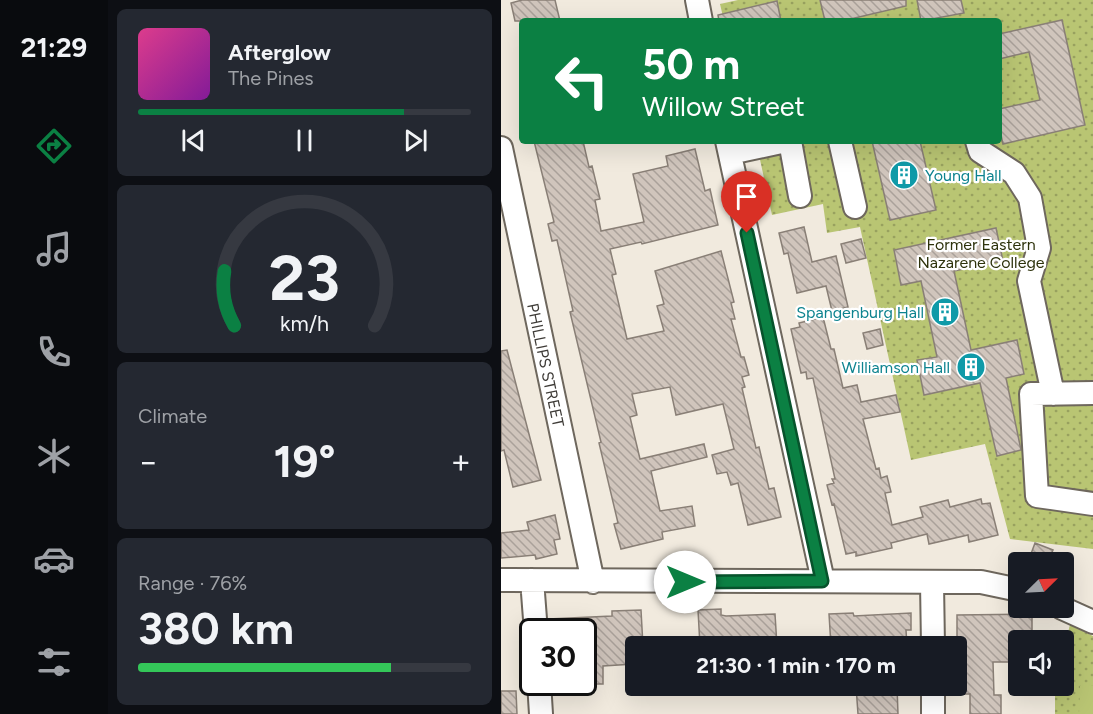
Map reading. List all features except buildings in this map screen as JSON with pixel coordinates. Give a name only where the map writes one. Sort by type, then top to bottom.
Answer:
[{"type":"street","points":[[697,0],[700,18]]},
{"type":"street","points":[[758,144],[728,147],[822,581]]},
{"type":"street","points":[[789,144],[800,196]]},
{"type":"street","points":[[841,144],[855,207]]},
{"type":"street","points":[[978,144],[980,151],[1014,173],[1030,198],[1039,248],[1029,281],[1053,394]]},
{"type":"street","name":"PHILLIPS STREET","points":[[501,148],[593,582]]},
{"type":"street","points":[[1093,393],[1032,394],[1037,496],[1093,504]]},
{"type":"street","points":[[501,580],[981,582],[1008,588]]},
{"type":"street","points":[[532,580],[535,618]]},
{"type":"street","points":[[932,583],[933,636]]},
{"type":"street","points":[[1074,613],[1093,622]]},
{"type":"street","points":[[540,696],[541,714]]},
{"type":"street","points":[[933,696],[933,714]]},
{"type":"green space","name":"Former Eastern Nazarene College","points":[[738,0],[1093,0],[1093,549],[1010,539],[985,444],[911,460],[860,227],[827,233],[823,204],[772,215],[757,144],[1002,144],[1002,18],[723,18],[720,4]]},
{"type":"green space","points":[[1070,625],[1093,636],[1093,714],[1055,714],[1055,696],[1074,696],[1074,630],[1069,630]]},
{"type":"green space","points":[[1080,686],[1093,686],[1093,714],[1079,714]]},
{"type":"place","name":"Young Hall","points":[[904,175]]},
{"type":"place","name":"Spangenburg Hall","points":[[945,312]]},
{"type":"place","name":"Williamson Hall","points":[[971,367]]},
{"type":"route","points":[[685,582],[822,581],[747,233]]}]
